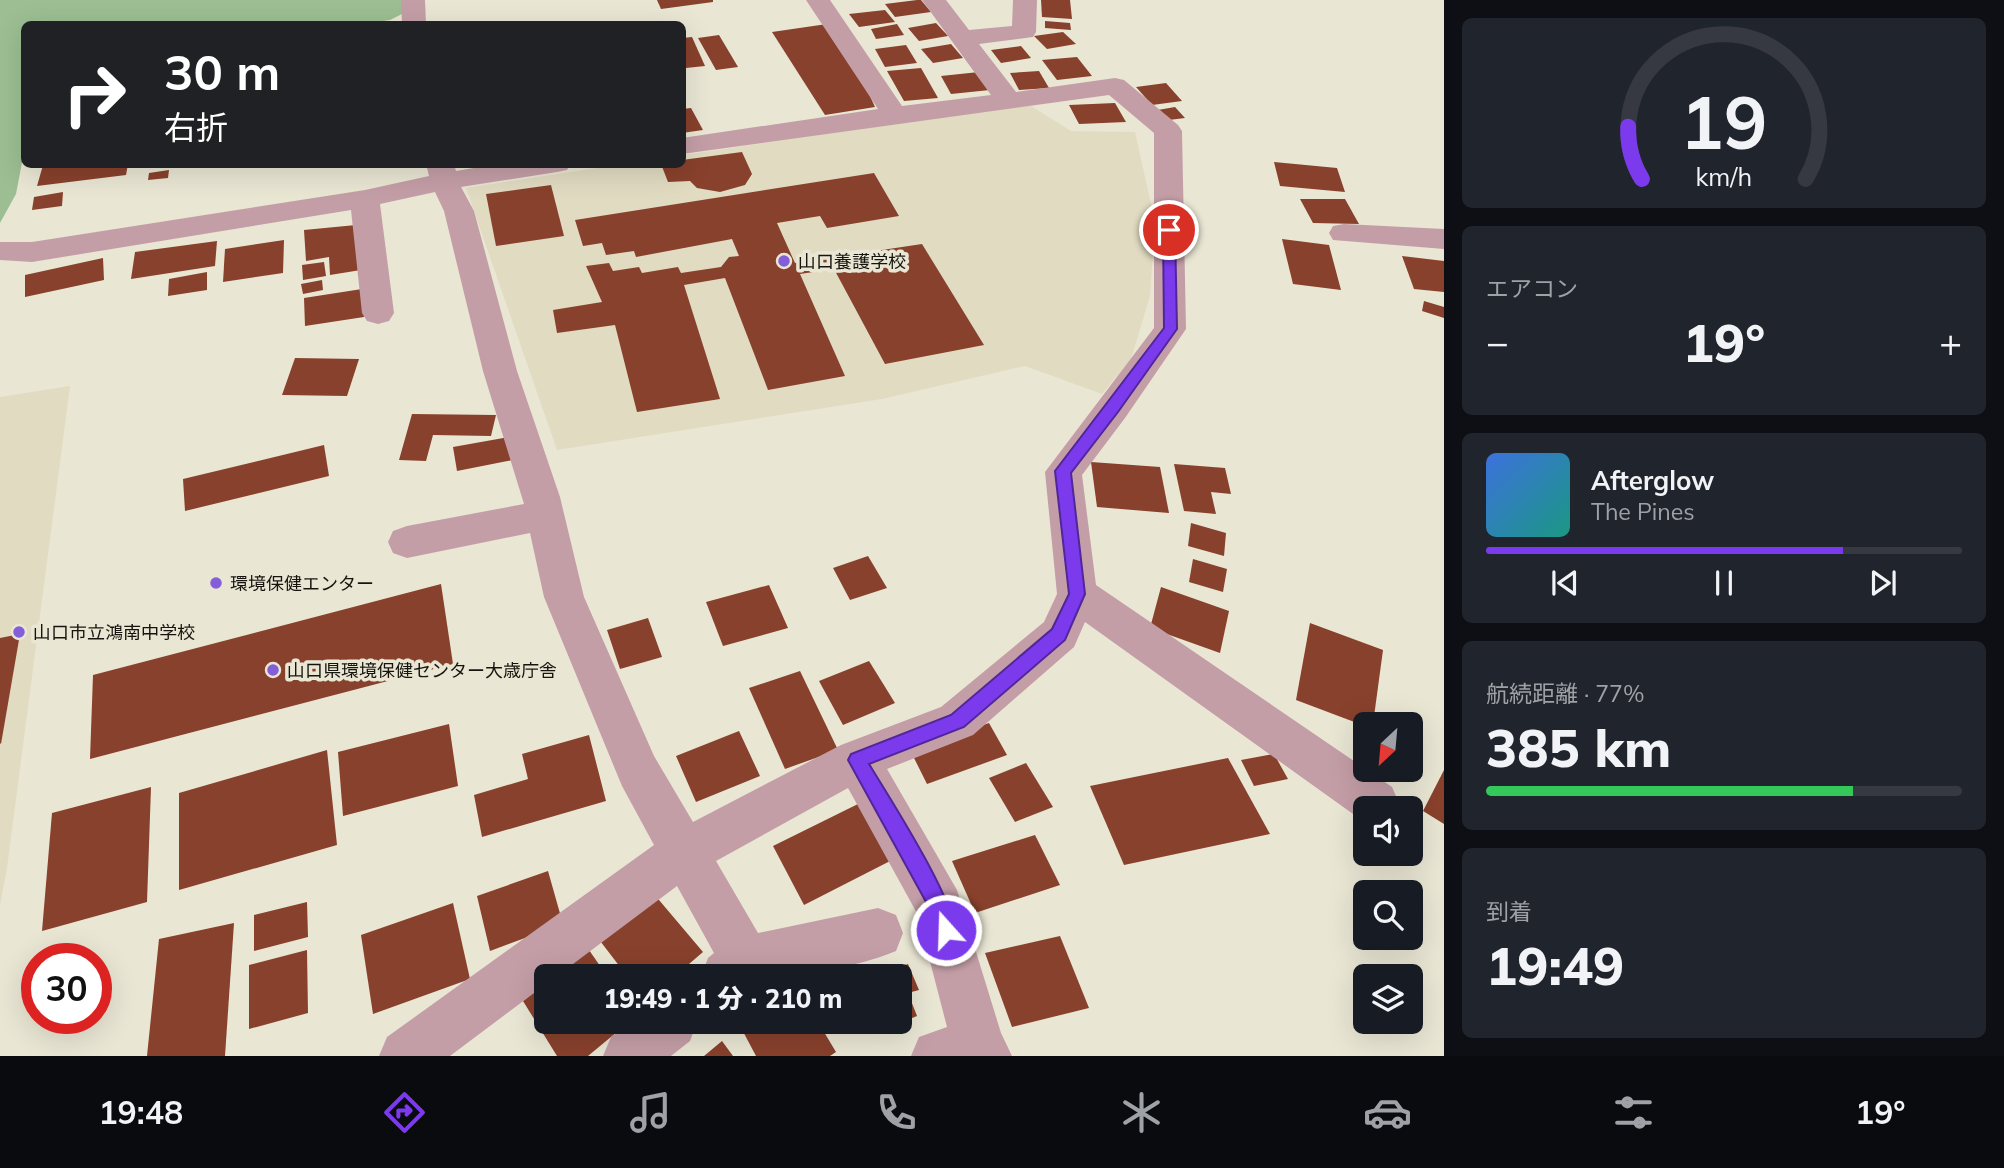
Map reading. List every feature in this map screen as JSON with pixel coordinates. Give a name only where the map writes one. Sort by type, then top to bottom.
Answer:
[{"type":"street","points":[[818,0],[895,114]]},
{"type":"street","points":[[934,0],[1009,101]]},
{"type":"street","points":[[962,38],[1024,32],[1025,0]]},
{"type":"street","points":[[406,1056],[684,852],[857,760],[957,721],[1059,634],[1077,594],[1063,471],[1113,409],[1170,329],[1168,131],[1115,86],[895,114],[686,145]]},
{"type":"street","points":[[1,251],[32,252],[365,199],[442,173],[506,168]]},
{"type":"street","points":[[442,173],[458,211],[500,371],[545,515],[564,597],[638,771],[684,852],[734,964]]},
{"type":"street","points":[[365,199],[377,313]]},
{"type":"street","points":[[1344,233],[1444,239]]},
{"type":"street","points":[[407,542],[545,515]]},
{"type":"street","points":[[1077,594],[1366,796]]},
{"type":"street","points":[[857,760],[940,907],[967,1052]]},
{"type":"street","points":[[756,964],[878,933]]},
{"type":"street","points":[[630,1056],[657,1034]]},
{"type":"shaded area","points":[[1028,104],[1071,131],[1135,132],[1155,222],[1150,296],[1131,359],[1102,394],[1025,366],[882,399],[557,450],[466,188],[597,168],[686,168],[686,155]]},
{"type":"shaded area","name":"山口市立鴻南中学校","points":[[70,386],[7,868],[0,905],[0,397]]},
{"type":"green space","points":[[0,0],[406,0],[408,11],[384,21],[21,21],[21,168],[16,194],[0,223]]},
{"type":"building","points":[[657,0],[713,0],[713,2],[661,9]]},
{"type":"building","points":[[921,0],[931,12],[895,17],[885,4]]},
{"type":"building","points":[[1041,0],[1070,0],[1072,19],[1042,17]]},
{"type":"building","points":[[885,10],[895,22],[859,27],[849,14]]},
{"type":"building","points":[[1045,21],[1070,23],[1071,30],[1045,28]]},
{"type":"building","points":[[936,23],[948,36],[919,41],[908,28]]},
{"type":"building","points":[[827,24],[860,74],[875,107],[825,115],[772,32]]},
{"type":"building","points":[[897,24],[904,35],[876,39],[871,29]]},
{"type":"building","points":[[1063,32],[1076,44],[1047,49],[1034,36]]},
{"type":"building","points":[[719,35],[738,67],[716,70],[698,38]]},
{"type":"building","points":[[692,37],[705,66],[686,68],[686,38]]},
{"type":"building","points":[[951,44],[963,58],[933,63],[921,49]]},
{"type":"building","points":[[906,45],[917,63],[885,67],[875,49]]},
{"type":"building","points":[[1021,46],[1031,58],[1001,63],[991,50]]},
{"type":"building","points":[[1077,57],[1092,76],[1057,80],[1042,60]]},
{"type":"building","points":[[921,68],[938,98],[904,101],[887,71]]},
{"type":"building","points":[[1039,71],[1049,88],[1019,90],[1010,73]]},
{"type":"building","points":[[979,72],[990,90],[951,94],[941,76]]},
{"type":"building","points":[[1166,83],[1182,101],[1152,105],[1136,87]]},
{"type":"building","points":[[1115,103],[1126,122],[1079,124],[1069,105]]},
{"type":"building","points":[[1175,107],[1185,118],[1161,121],[1152,111]]},
{"type":"building","points":[[691,108],[703,130],[686,132],[686,109]]},
{"type":"building","points":[[742,152],[752,174],[745,185],[720,192],[697,188],[690,181],[668,182],[663,168],[686,168],[686,159]]},
{"type":"building","points":[[1274,162],[1337,168],[1345,192],[1280,186]]},
{"type":"building","points":[[42,168],[127,168],[126,175],[37,186]]},
{"type":"building","points":[[169,170],[168,178],[148,180],[149,173]]},
{"type":"building","points":[[874,173],[899,216],[827,228],[820,216],[777,223],[795,263],[922,244],[984,345],[885,364],[834,269],[800,274],[845,376],[768,390],[725,278],[684,285],[720,399],[637,412],[615,325],[557,333],[553,310],[602,302],[586,266],[609,263],[613,271],[639,267],[642,273],[678,267],[681,273],[721,267],[729,257],[739,256],[732,239],[636,257],[634,251],[606,255],[602,243],[583,246],[575,220]]},
{"type":"building","points":[[551,185],[564,236],[496,246],[486,194]]},
{"type":"building","points":[[63,192],[62,206],[32,210],[34,197]]},
{"type":"building","points":[[1300,199],[1345,199],[1359,224],[1313,223]]},
{"type":"building","points":[[356,225],[367,269],[330,275],[329,257],[306,261],[304,230]]},
{"type":"building","points":[[1282,239],[1329,245],[1341,290],[1293,284]]},
{"type":"building","points":[[284,240],[283,273],[223,282],[225,249]]},
{"type":"building","points":[[217,241],[215,266],[131,279],[135,252]]},
{"type":"building","points":[[1402,256],[1444,261],[1444,292],[1414,289]]},
{"type":"building","points":[[103,258],[104,280],[25,297],[25,275]]},
{"type":"building","points":[[324,262],[326,276],[303,280],[302,265]]},
{"type":"building","points":[[207,272],[207,290],[168,296],[169,279]]},
{"type":"building","points":[[322,280],[323,290],[303,294],[301,284]]},
{"type":"building","points":[[362,289],[364,317],[305,326],[304,298]]},
{"type":"building","points":[[1424,301],[1444,307],[1444,318],[1422,311]]},
{"type":"building","points":[[295,358],[359,359],[347,396],[282,395]]},
{"type":"building","points":[[412,414],[496,415],[491,436],[433,435],[426,461],[399,460]]},
{"type":"building","points":[[509,437],[513,460],[457,471],[453,447]]},
{"type":"building","points":[[324,445],[329,476],[185,511],[183,479]]},
{"type":"building","points":[[1091,462],[1160,467],[1169,513],[1097,507]]},
{"type":"building","points":[[1174,464],[1225,468],[1231,494],[1211,492],[1216,514],[1184,511]]},
{"type":"building","points":[[1191,523],[1226,533],[1224,556],[1188,546]]},
{"type":"building","points":[[868,556],[887,588],[850,600],[833,568]]},
{"type":"building","points":[[1193,559],[1227,569],[1223,592],[1189,582]]},
{"type":"building","name":"山口県環境保健センター大歳庁舎","points":[[441,584],[453,664],[90,759],[93,675]]},
{"type":"building","points":[[769,585],[788,628],[723,646],[706,602]]},
{"type":"building","points":[[1161,587],[1229,611],[1220,653],[1150,628]]},
{"type":"building","points":[[648,618],[662,657],[620,669],[607,630]]},
{"type":"building","points":[[1310,623],[1383,650],[1375,712],[1353,712],[1353,721],[1296,700]]},
{"type":"building","points":[[20,634],[1,744],[0,638]]},
{"type":"building","points":[[869,661],[895,703],[843,725],[819,681]]},
{"type":"building","points":[[800,671],[838,750],[785,769],[749,688]]},
{"type":"building","points":[[989,723],[1007,755],[927,784],[910,750]]},
{"type":"building","points":[[449,724],[458,786],[343,816],[338,752]]},
{"type":"building","points":[[739,731],[760,776],[696,802],[676,756]]},
{"type":"building","points":[[589,735],[606,801],[482,837],[474,795],[528,779],[522,754]]},
{"type":"building","points":[[327,750],[337,845],[179,890],[179,793]]},
{"type":"building","points":[[1274,754],[1288,779],[1254,786],[1241,760]]},
{"type":"building","points":[[1228,758],[1270,834],[1124,865],[1090,786]]},
{"type":"building","points":[[1026,763],[1053,807],[1015,822],[989,778]]},
{"type":"building","points":[[1444,770],[1444,824],[1423,811]]},
{"type":"building","points":[[151,787],[147,902],[42,931],[52,813]]},
{"type":"building","points":[[862,802],[896,858],[804,905],[773,846]]},
{"type":"building","points":[[1035,835],[1060,885],[975,913],[952,861]]},
{"type":"building","points":[[548,871],[563,924],[490,951],[477,896]]},
{"type":"building","points":[[648,887],[703,952],[689,964],[618,964],[594,933]]},
{"type":"building","points":[[307,902],[308,937],[254,951],[254,915]]},
{"type":"building","points":[[453,903],[470,979],[373,1014],[361,935]]},
{"type":"building","points":[[234,923],[225,1056],[147,1056],[159,939]]},
{"type":"building","points":[[1060,936],[1089,1008],[1012,1027],[985,953]]},
{"type":"building","points":[[307,950],[308,1013],[249,1029],[249,965]]},
{"type":"building","points":[[589,950],[599,964],[571,964]]},
{"type":"building","points":[[912,973],[919,990],[912,992]]},
{"type":"building","points":[[534,992],[534,1019],[523,1001]]},
{"type":"building","points":[[912,1003],[917,1016],[912,1018]]},
{"type":"building","points":[[543,1034],[615,1034],[588,1056],[557,1056]]},
{"type":"building","points":[[744,1034],[825,1034],[836,1052],[830,1056],[756,1056]]},
{"type":"building","points":[[722,1041],[733,1056],[704,1056]]},
{"type":"place","name":"山口養護学校","points":[[784,261]]},
{"type":"place","name":"環境保健エンター","points":[[216,583]]},
{"type":"place","name":"山口市立鴻南中学校","points":[[19,632]]},
{"type":"place","name":"山口県環境保健センター大歳庁舎","points":[[273,670]]},
{"type":"route","points":[[946,930],[940,907],[857,760],[957,721],[1059,634],[1077,594],[1063,471],[1113,409],[1170,329],[1169,230]]}]
